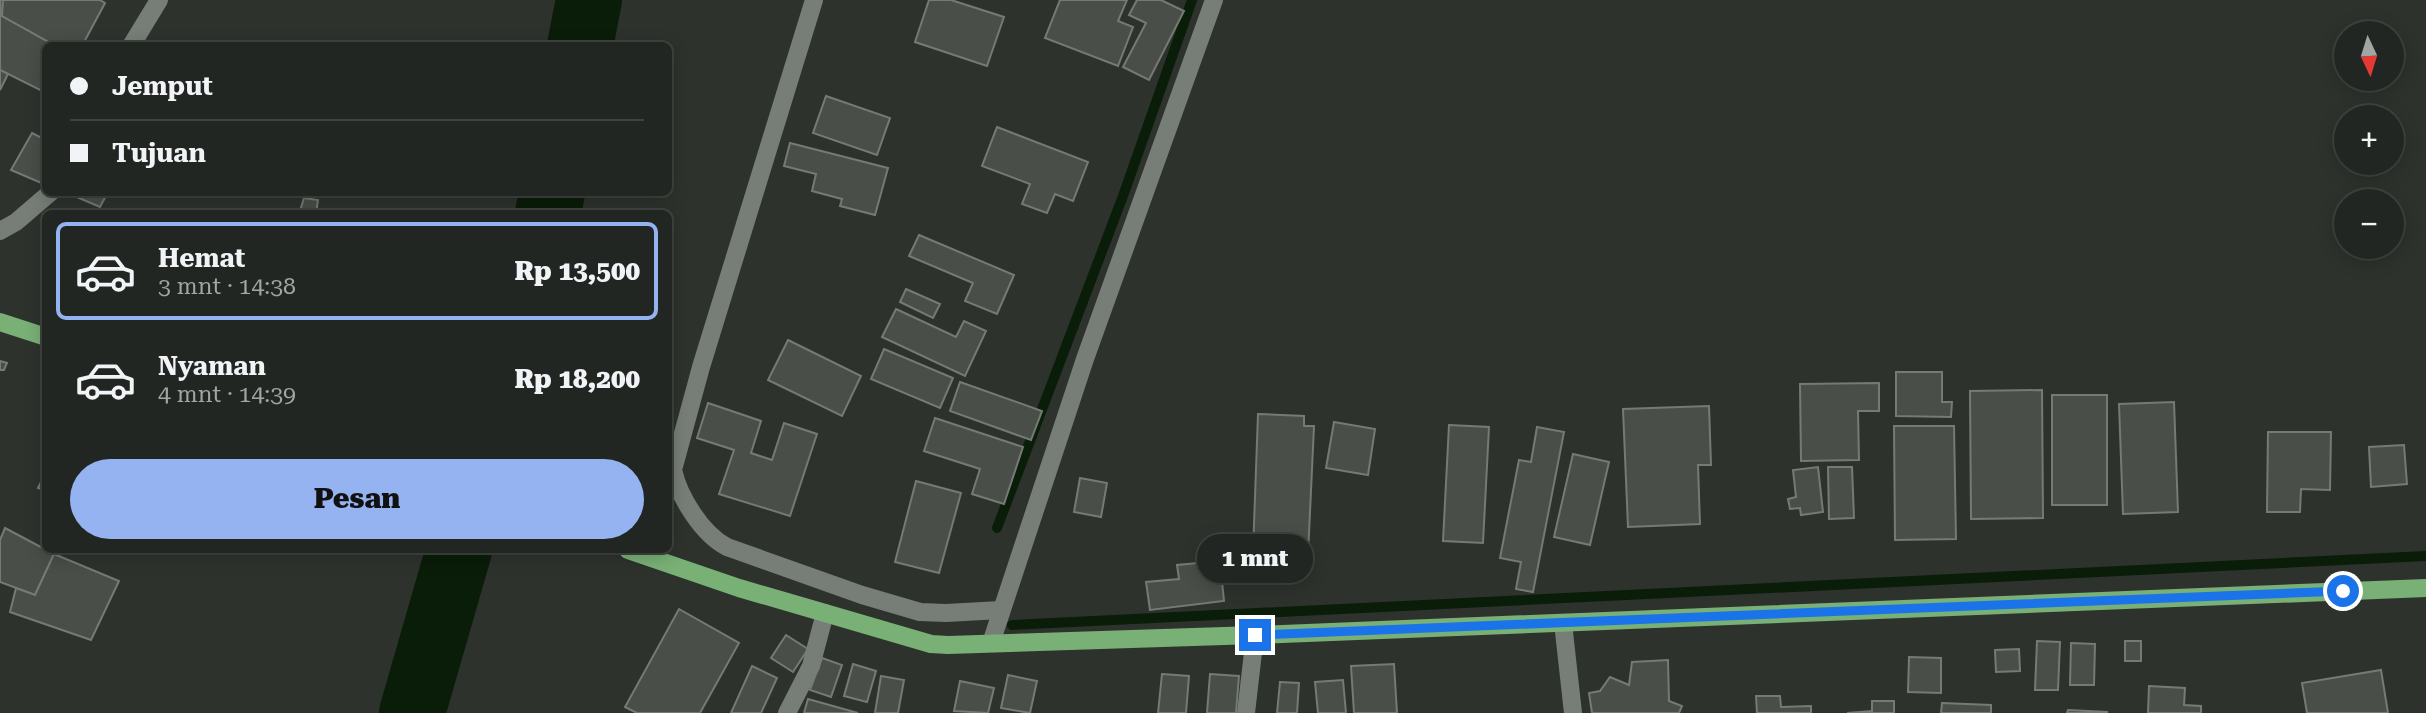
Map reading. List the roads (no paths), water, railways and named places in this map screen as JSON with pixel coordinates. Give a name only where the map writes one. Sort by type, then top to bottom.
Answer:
[{"type":"main road","points":[[0,322],[42,336]]},
{"type":"main road","points":[[637,553],[739,588],[931,644],[1255,635],[2426,588]]},
{"type":"street","points":[[133,42],[159,0]]},
{"type":"street","points":[[814,0],[701,367],[673,470],[677,486],[711,535],[727,547],[862,595],[920,612],[938,614],[1001,610]]},
{"type":"street","points":[[991,643],[1084,359],[1214,0]]},
{"type":"street","points":[[0,231],[16,222],[46,196]]},
{"type":"street","points":[[787,713],[811,666],[825,613]]},
{"type":"street","points":[[1563,623],[1573,713]]},
{"type":"street","points":[[1246,713],[1255,635]]},
{"type":"waterway","points":[[581,42],[589,0]]},
{"type":"waterway","points":[[997,528],[1123,196],[1192,0]]},
{"type":"waterway","points":[[549,210],[551,196]]},
{"type":"waterway","points":[[412,713],[458,553]]},
{"type":"waterway","points":[[1012,625],[2426,556]]}]
